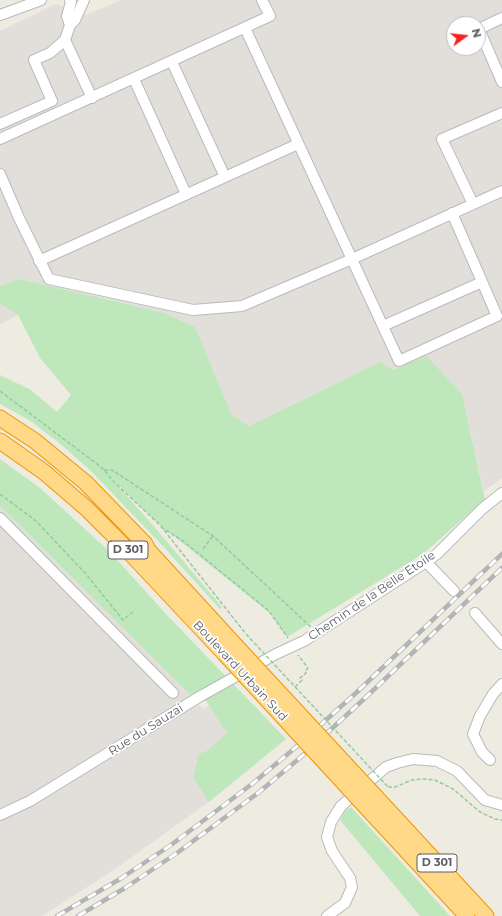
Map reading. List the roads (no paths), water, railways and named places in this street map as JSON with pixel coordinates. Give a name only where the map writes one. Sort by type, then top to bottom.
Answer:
[{"type":"highway","points":[[0,409],[47,440],[84,472],[146,537],[148,550]]},
{"type":"highway","points":[[0,418],[35,441],[70,468],[113,510],[145,544],[148,550]]},
{"type":"highway","name":"D 301","points":[[0,427],[34,449],[65,474],[99,504],[141,547],[148,550]]},
{"type":"highway","name":"Boulevard Urbain Sud","points":[[0,441],[49,476],[86,508],[230,649]]},
{"type":"highway","name":"Boulevard Urbain Sud","points":[[148,550],[230,649],[383,815],[486,916]]},
{"type":"highway","name":"Boulevard Urbain Sud","points":[[383,815],[467,916]]},
{"type":"street","points":[[0,15],[41,0]]},
{"type":"street","points":[[70,0],[71,2],[67,16],[70,25]]},
{"type":"street","points":[[0,124],[52,101],[34,60],[50,53],[65,40],[70,25],[75,20],[84,0]]},
{"type":"street","points":[[0,139],[172,62],[270,16],[262,0]]},
{"type":"street","points":[[502,18],[479,29],[502,82]]},
{"type":"street","points":[[245,28],[399,361],[497,316],[452,213]]},
{"type":"street","points":[[65,40],[92,98]]},
{"type":"street","points":[[172,62],[225,177]]},
{"type":"street","points":[[134,79],[186,194]]},
{"type":"street","points":[[473,204],[442,139],[502,113]]},
{"type":"street","points":[[39,261],[298,144]]},
{"type":"street","points":[[0,174],[39,261],[49,279],[193,310],[242,306],[352,259],[502,191]]},
{"type":"street","points":[[383,326],[482,282]]},
{"type":"street","name":"Chemin de la Belle Etoile","points":[[295,651],[317,634],[437,554],[482,508],[502,493]]},
{"type":"street","points":[[0,518],[173,693]]},
{"type":"street","points":[[426,562],[454,591]]},
{"type":"street","points":[[475,613],[502,644]]},
{"type":"street","name":"Rue du Sauzai","points":[[0,815],[30,802],[199,697],[276,654],[295,651]]},
{"type":"street","points":[[490,760],[482,752],[473,734],[480,716],[493,694],[502,684]]},
{"type":"street","points":[[327,916],[345,903],[352,887],[350,878],[332,851],[327,837],[331,822],[341,806],[386,767],[412,759],[438,761],[457,772],[485,800],[502,805]]},
{"type":"railway","points":[[57,916],[120,879],[171,845],[252,784],[295,748],[357,692],[502,554]]},
{"type":"railway","points":[[78,916],[125,888],[177,853],[258,793],[301,757],[364,699],[502,568]]}]
